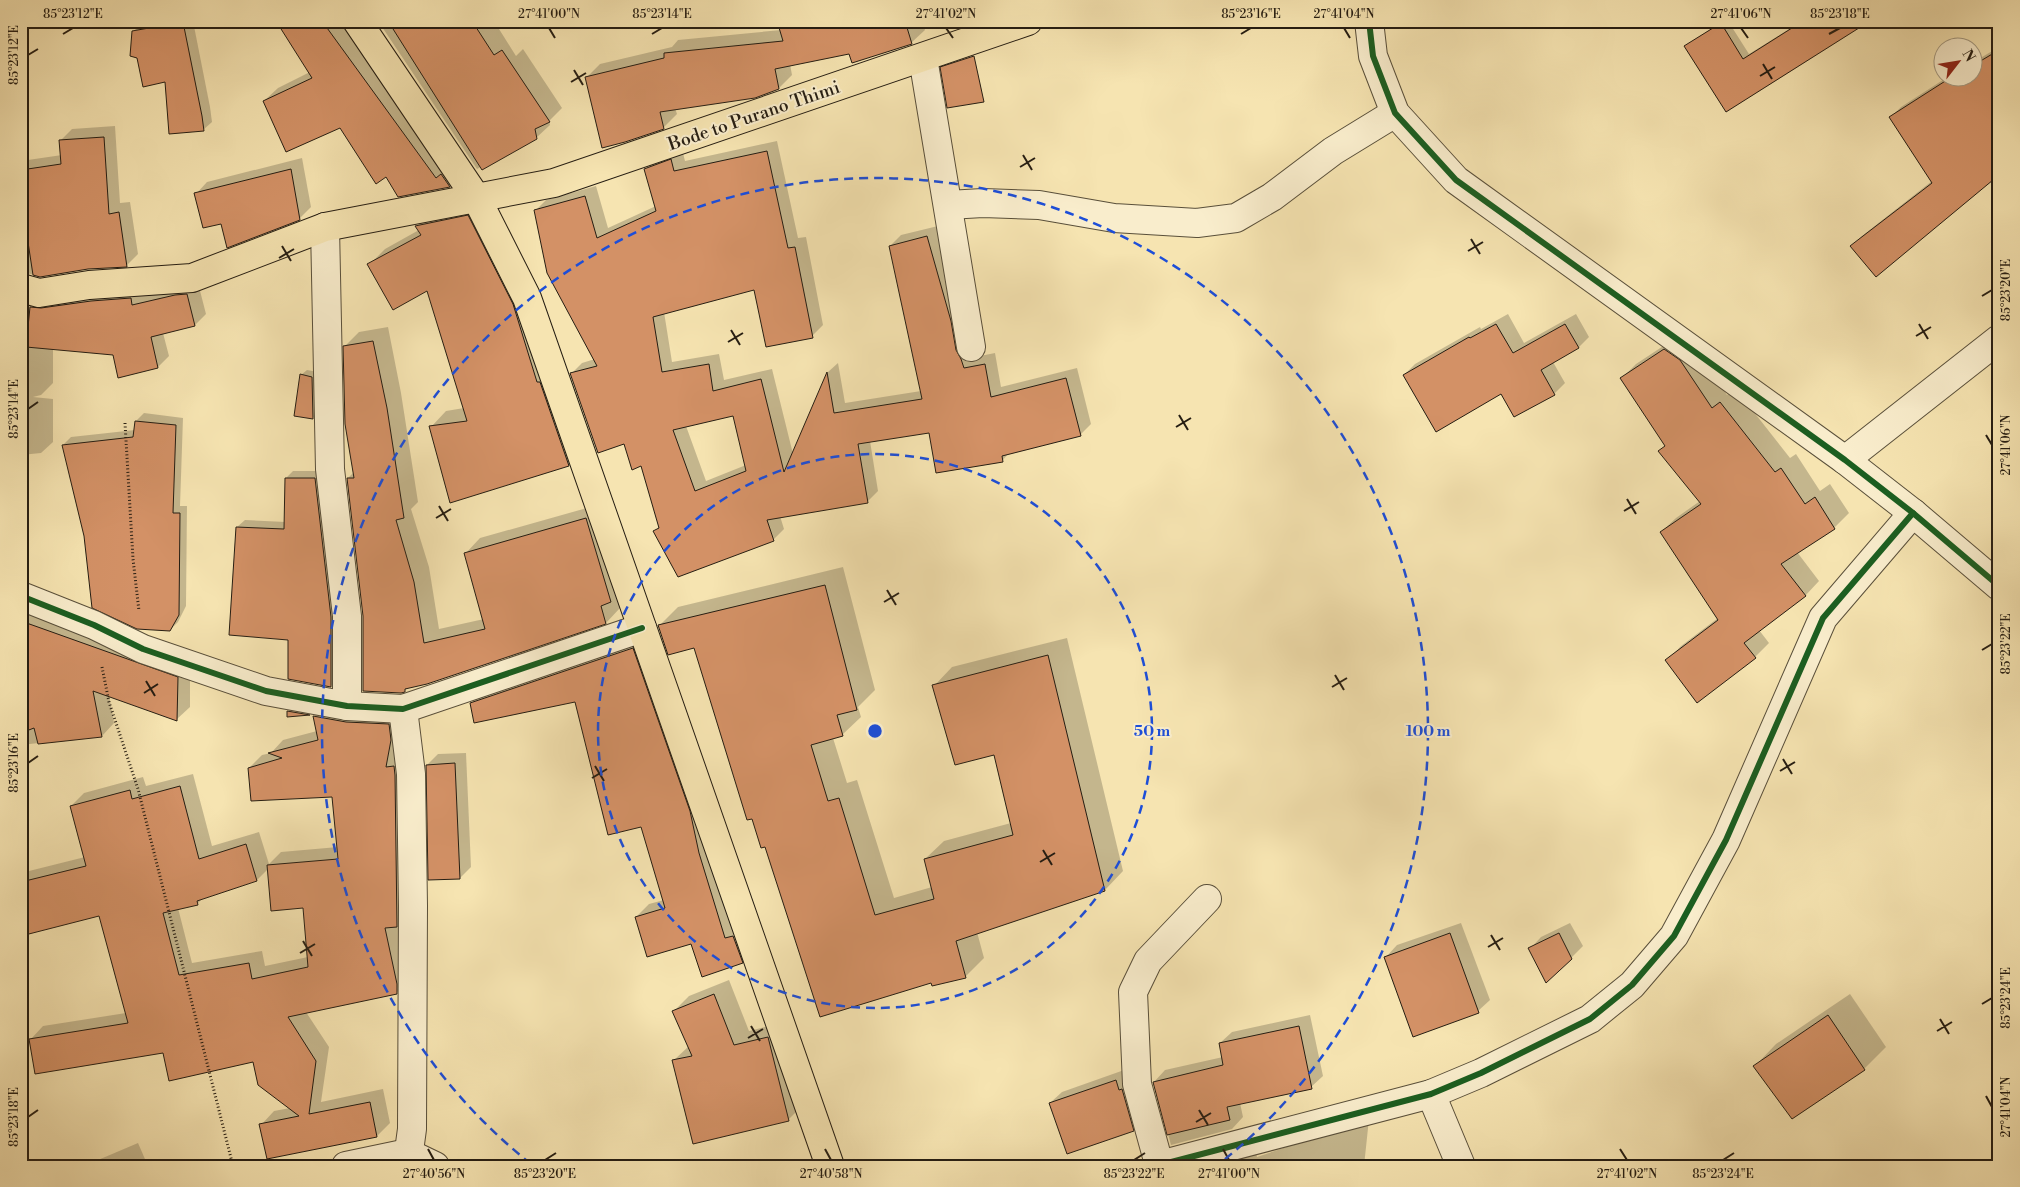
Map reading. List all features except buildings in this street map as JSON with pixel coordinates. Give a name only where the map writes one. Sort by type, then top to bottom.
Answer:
[{"type":"main road","points":[[357,21],[477,200],[527,298],[830,1166]]},
{"type":"main road","name":"Bode to Purano Thimi","points":[[21,288],[39,293],[89,285],[192,278],[325,227],[477,200],[554,183],[1028,21]]},
{"type":"street","points":[[1369,21],[1373,56],[1395,113],[1456,180],[1845,460],[1913,513],[1999,586]]},
{"type":"street","points":[[924,58],[971,348]]},
{"type":"street","points":[[948,205],[983,203],[1039,205],[1114,218],[1197,223],[1236,218],[1272,197],[1333,151],[1395,113]]},
{"type":"street","points":[[325,227],[330,469],[347,616],[347,706]]},
{"type":"street","points":[[1845,460],[1999,339]]},
{"type":"street","points":[[1207,899],[1148,962],[1133,992],[1137,1084],[1158,1165],[1431,1094],[1481,1073],[1590,1018],[1632,985],[1674,936],[1726,840],[1823,618],[1913,513]]},
{"type":"street","points":[[21,596],[94,625],[143,649],[266,691],[347,706],[403,709],[642,628]]},
{"type":"street","points":[[403,709],[411,774],[413,906],[412,1129],[408,1160]]},
{"type":"street","points":[[1431,1094],[1461,1166]]},
{"type":"street","points":[[346,1166],[408,1160],[435,1166]]},
{"type":"path","points":[[126,422],[133,559],[143,649]]},
{"type":"path","points":[[94,625],[109,702],[138,789],[233,1166]]},
{"type":"cycle path","points":[[1369,21],[1373,56],[1395,113],[1456,180],[1845,460],[1913,513],[1999,586]]},
{"type":"cycle path","points":[[1156,1166],[1431,1094],[1481,1073],[1590,1019],[1632,985],[1674,936],[1726,840],[1823,618],[1913,513]]},
{"type":"cycle path","points":[[21,596],[94,625],[143,649],[266,691],[347,706],[403,709],[642,628]]}]
